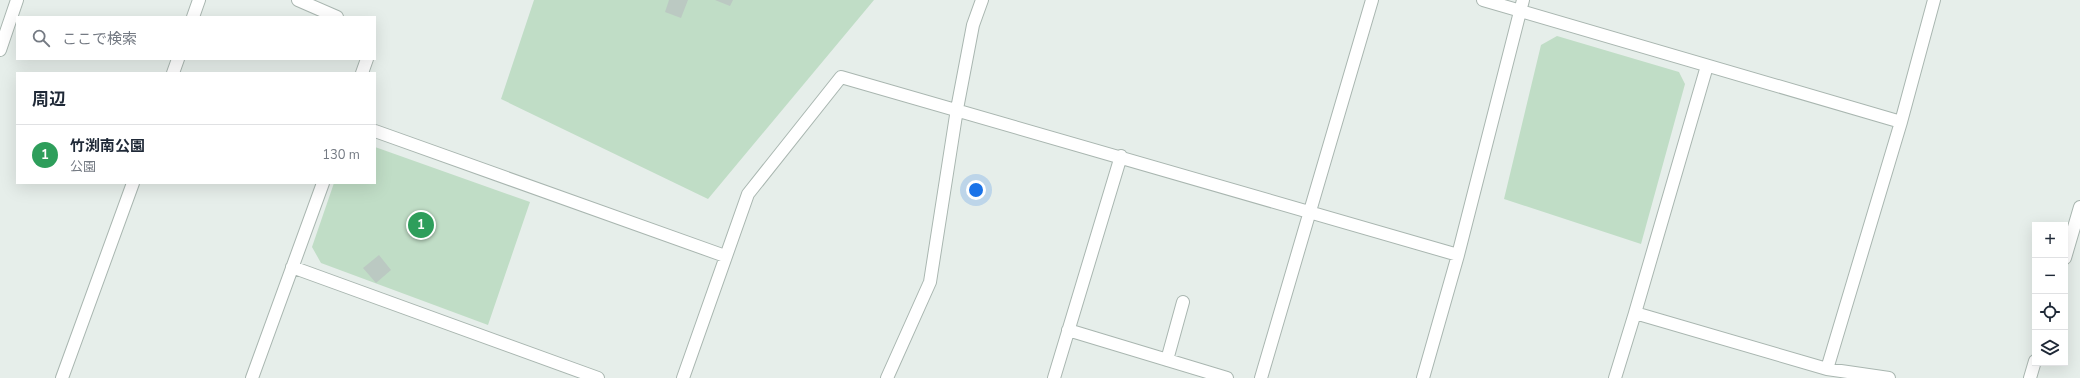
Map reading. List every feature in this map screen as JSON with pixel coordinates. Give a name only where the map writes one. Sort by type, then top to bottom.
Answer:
[{"type":"street","points":[[0,50],[17,0]]},
{"type":"street","points":[[193,16],[199,0]]},
{"type":"street","points":[[298,0],[336,16]]},
{"type":"street","points":[[887,378],[930,282],[957,109],[973,25],[982,0]]},
{"type":"street","points":[[1261,378],[1372,0]]},
{"type":"street","points":[[1483,0],[1521,6],[1706,66],[1901,122]]},
{"type":"street","points":[[1827,369],[1901,122],[1934,0]]},
{"type":"street","points":[[1423,378],[1458,255],[1521,6]]},
{"type":"street","points":[[173,72],[178,60]]},
{"type":"street","points":[[362,72],[367,60]]},
{"type":"street","points":[[1615,378],[1706,66]]},
{"type":"street","points":[[683,378],[748,194],[841,77],[1121,156],[1458,255]]},
{"type":"street","points":[[376,131],[725,256]]},
{"type":"street","points":[[1054,378],[1121,156]]},
{"type":"street","points":[[62,378],[133,184]]},
{"type":"street","points":[[252,378],[323,184]]},
{"type":"street","points":[[2068,248],[2080,207]]},
{"type":"street","points":[[292,267],[598,378]]},
{"type":"street","points":[[1167,360],[1183,302]]},
{"type":"street","points":[[1635,313],[1827,369],[1889,378]]},
{"type":"street","points":[[1068,330],[1227,378]]},
{"type":"street","points":[[2030,378],[2034,366]]},
{"type":"green space","points":[[534,0],[874,0],[708,199],[501,99]]},
{"type":"green space","points":[[1557,36],[1679,72],[1685,84],[1641,244],[1504,199],[1541,45]]},
{"type":"green space","points":[[376,147],[530,202],[488,325],[321,263],[312,247],[334,184],[376,184]]},
{"type":"building","points":[[669,0],[688,0],[681,18],[665,12]]},
{"type":"building","points":[[715,0],[733,0],[730,6]]},
{"type":"building","points":[[379,255],[391,270],[376,283],[363,268]]},
{"type":"place","name":"竹渕南公園","points":[[421,225]]}]
